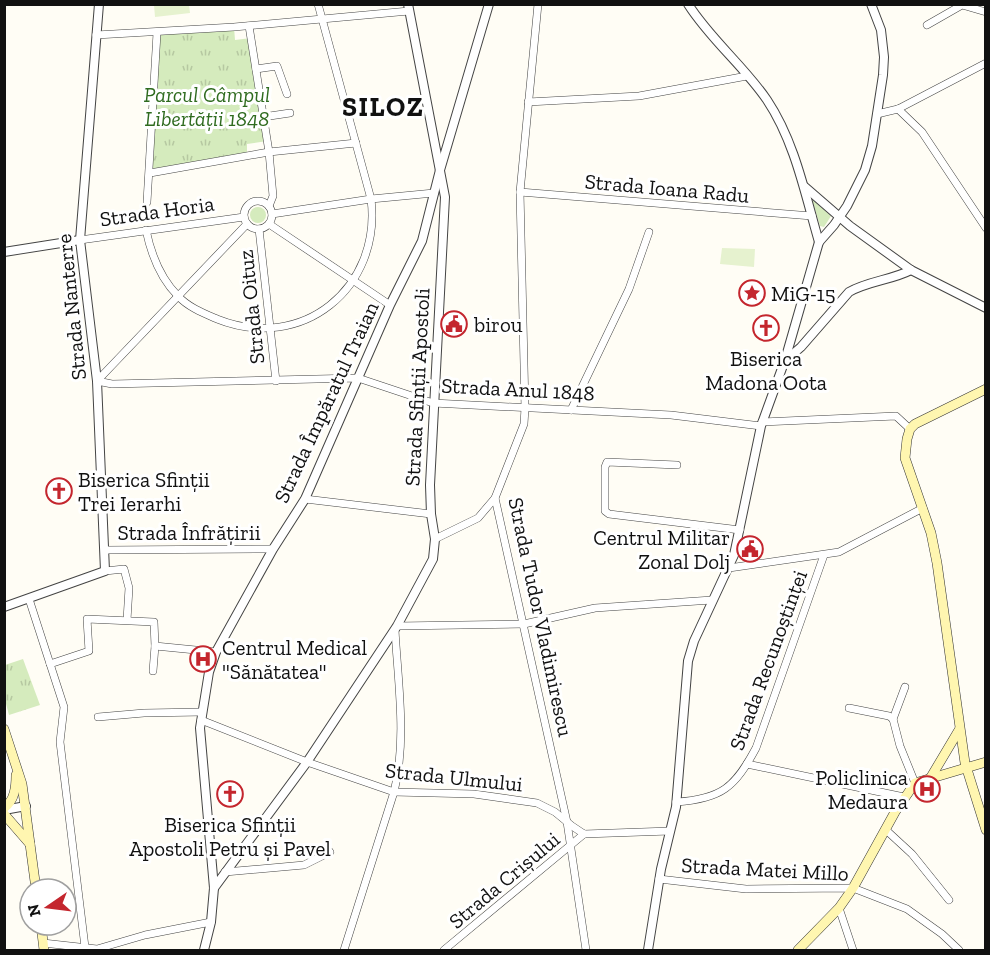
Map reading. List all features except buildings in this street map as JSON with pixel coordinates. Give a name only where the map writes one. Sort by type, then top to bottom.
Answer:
[{"type":"main road","points":[[986,389],[921,420],[910,429],[905,447],[905,458],[937,563],[959,730],[966,768],[986,830]]},
{"type":"main road","points":[[4,729],[17,766],[26,806],[34,877]]},
{"type":"main road","points":[[931,777],[959,730]]},
{"type":"main road","points":[[798,951],[839,908],[853,888],[904,797],[915,783],[986,762]]},
{"type":"main road","points":[[17,766],[14,795],[4,811],[30,844]]},
{"type":"street","name":"Strada Nanterre","points":[[99,4],[80,240],[97,381],[105,571]]},
{"type":"street","points":[[146,230],[149,246],[169,286],[179,297],[220,321],[251,328],[293,324],[312,317],[334,301],[353,280],[371,242],[373,217],[371,199],[318,4]]},
{"type":"street","name":"Strada Împăratul Traian","points":[[204,951],[211,922],[214,888],[200,738],[201,716],[209,672],[216,652],[273,549],[305,499],[390,305],[422,241],[440,170],[489,4]]},
{"type":"street","name":"Strada Tudor Vladimirescu","points":[[538,4],[520,192],[524,424],[495,498],[572,845],[586,951]]},
{"type":"street","points":[[688,4],[766,98],[778,118],[805,187],[819,242]]},
{"type":"street","points":[[648,951],[676,802],[686,672],[694,641],[729,568],[740,530],[762,424],[786,360],[819,242],[839,217],[865,170],[872,146],[884,57],[881,30],[871,4]]},
{"type":"street","points":[[927,25],[962,5],[986,12]]},
{"type":"street","points":[[96,36],[323,20],[409,8]]},
{"type":"street","name":"Strada Sfinții Apostoli","points":[[214,888],[307,762],[396,628],[433,559],[435,539],[430,514],[433,403],[445,197],[409,8]]},
{"type":"street","points":[[249,26],[269,152],[273,196],[269,224]]},
{"type":"street","points":[[147,202],[157,33]]},
{"type":"street","points":[[877,114],[898,109],[986,63]]},
{"type":"street","points":[[256,69],[277,66],[287,94]]},
{"type":"street","points":[[528,102],[639,96],[747,76]]},
{"type":"street","points":[[898,109],[922,132],[986,228]]},
{"type":"street","points":[[263,117],[290,113]]},
{"type":"street","points":[[150,173],[269,152],[356,143]]},
{"type":"street","points":[[805,187],[839,217],[911,270],[984,304]]},
{"type":"street","name":"Strada Ioana Radu","points":[[520,192],[812,216]]},
{"type":"street","points":[[97,381],[179,297],[246,221],[246,208],[253,203],[261,202],[270,210],[434,193]]},
{"type":"street","points":[[246,221],[255,229],[269,224]]},
{"type":"street","name":"Strada Horia","points":[[4,252],[146,230],[246,221]]},
{"type":"street","points":[[269,224],[390,305]]},
{"type":"street","name":"Strada Oituz","points":[[260,229],[276,381]]},
{"type":"street","points":[[571,410],[629,289],[649,232]]},
{"type":"street","points":[[786,360],[801,347],[849,292],[857,287],[911,270]]},
{"type":"street","name":"Strada Anul 1848","points":[[97,381],[112,384],[358,378],[433,403],[671,415],[762,424],[896,416],[910,429]]},
{"type":"street","points":[[677,465],[607,462],[605,511],[609,514],[740,530]]},
{"type":"street","points":[[435,539],[478,518],[495,498]]},
{"type":"street","points":[[305,499],[430,514]]},
{"type":"street","points":[[729,568],[839,552],[922,508]]},
{"type":"street","name":"Strada Înfrățirii","points":[[105,550],[273,549]]},
{"type":"street","name":"Strada Recunoștinței","points":[[676,802],[721,793],[747,764],[756,748],[824,555]]},
{"type":"street","points":[[105,571],[124,569],[129,588],[127,620]]},
{"type":"street","name":"Strada Înfrățirii","points":[[4,607],[105,571]]},
{"type":"street","points":[[29,598],[64,707],[60,742],[85,947]]},
{"type":"street","points":[[345,951],[394,792],[400,765],[396,628],[524,624],[595,608],[712,600]]},
{"type":"street","points":[[50,664],[90,651],[87,619],[127,620],[154,622],[153,671]]},
{"type":"street","points":[[155,646],[216,652]]},
{"type":"street","points":[[905,687],[893,719],[900,746],[915,783]]},
{"type":"street","points":[[849,708],[889,716],[893,719]]},
{"type":"street","points":[[98,717],[144,713],[201,716]]},
{"type":"street","name":"Strada Ulmului","points":[[201,716],[307,762],[394,792],[474,794],[516,799],[544,806],[584,834]]},
{"type":"street","points":[[747,764],[904,797]]},
{"type":"street","points":[[4,811],[26,806]]},
{"type":"street","points":[[886,830],[912,854],[949,900]]},
{"type":"street","points":[[584,834],[670,831]]},
{"type":"street","name":"Strada Crișului","points":[[444,951],[584,834]]},
{"type":"street","points":[[225,872],[304,865],[330,852]]},
{"type":"street","name":"Strada Matei Millo","points":[[660,879],[746,889],[853,888],[906,909],[933,927],[959,951]]},
{"type":"street","points":[[839,908],[853,951]]},
{"type":"street","points":[[45,948],[85,947],[97,950],[145,935],[211,922]]},
{"type":"green space","points":[[154,5],[189,5],[190,13],[155,17]]},
{"type":"green space","name":"Parcul Câmpul Libertății 1848","points":[[234,27],[235,40],[251,38],[267,141],[247,144],[247,156],[150,173],[157,33]]},
{"type":"green space","points":[[812,199],[831,216],[824,227],[820,226]]},
{"type":"green space","points":[[255,207],[261,207],[266,215],[264,221],[255,223],[250,218],[250,212]]},
{"type":"green space","points":[[722,248],[755,249],[754,267],[720,264]]},
{"type":"green space","points":[[23,659],[40,705],[9,715],[5,700],[5,665]]},
{"type":"place","name":"MiG-15","points":[[752,293]]},
{"type":"place","name":"birou","points":[[454,324]]},
{"type":"place","name":"Biserica Madona Oota","points":[[766,328]]},
{"type":"place","name":"Biserica Sfinții Trei Ierarhi","points":[[59,491]]},
{"type":"place","name":"Centrul Militar Zonal Dolj","points":[[750,549]]},
{"type":"place","name":"Centrul Medical \"Sănătatea\"","points":[[203,659]]},
{"type":"place","name":"Policlinica Medaura","points":[[927,789]]},
{"type":"place","name":"Biserica Sfinții Apostoli Petru și Pavel","points":[[230,794]]},
{"type":"district","name":"SILOZ","points":[[383,107]]}]
